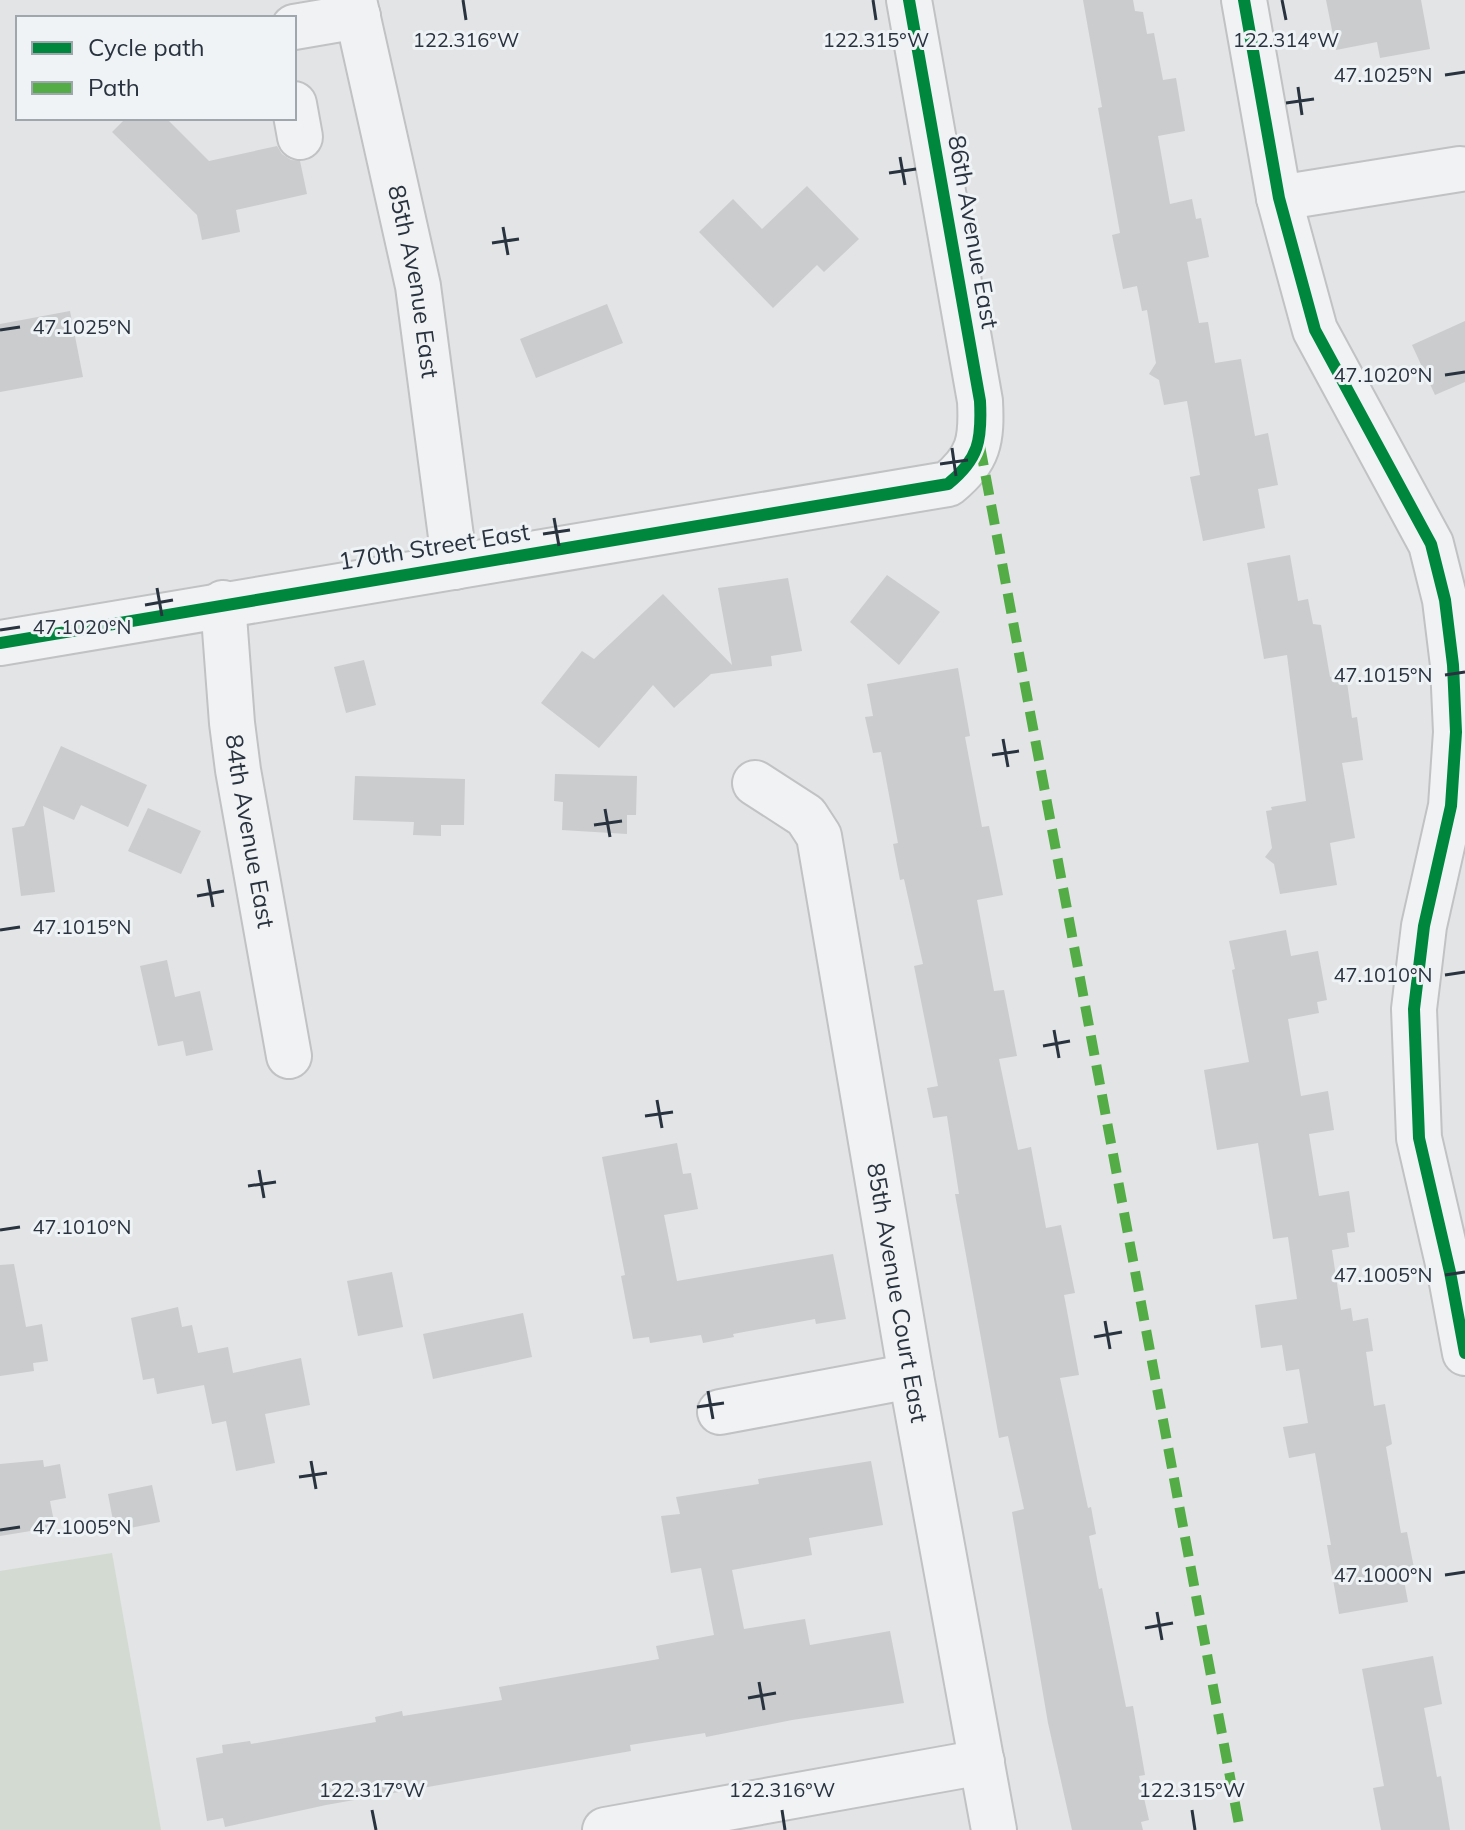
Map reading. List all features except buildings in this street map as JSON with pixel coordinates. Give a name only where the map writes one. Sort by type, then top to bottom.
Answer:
[{"type":"street","name":"86th Avenue East","points":[[909,0],[980,401],[980,444],[966,470]]},
{"type":"street","points":[[1244,0],[1279,198],[1315,330],[1448,539],[1445,600],[1453,665],[1456,732],[1451,806],[1424,926],[1414,1009],[1419,1138],[1458,1271],[1465,1353]]},
{"type":"street","points":[[296,26],[356,8]]},
{"type":"street","name":"85th Avenue East","points":[[356,8],[418,286],[455,567]]},
{"type":"street","points":[[1279,198],[1460,169]]},
{"type":"street","name":"170th Street East","points":[[0,643],[223,603],[948,484],[966,470]]},
{"type":"street","name":"84th Avenue East","points":[[223,603],[238,770],[289,1056]]},
{"type":"street","name":"85th Avenue Court East","points":[[755,783],[806,816],[819,836],[911,1376],[994,1830]]},
{"type":"street","points":[[720,1412],[911,1376]]},
{"type":"street","points":[[605,1830],[982,1762]]},
{"type":"shaded area","points":[[112,1553],[161,1830],[0,1830],[0,1571]]},
{"type":"marked path","points":[[980,446],[1240,1830]]},
{"type":"cycle path","points":[[0,643],[948,484],[966,466],[976,448],[980,401],[909,0]]},
{"type":"cycle path","points":[[1244,0],[1279,198],[1315,330],[1431,544],[1445,600],[1453,665],[1456,732],[1451,806],[1424,926],[1414,1009],[1419,1138],[1465,1353]]}]
